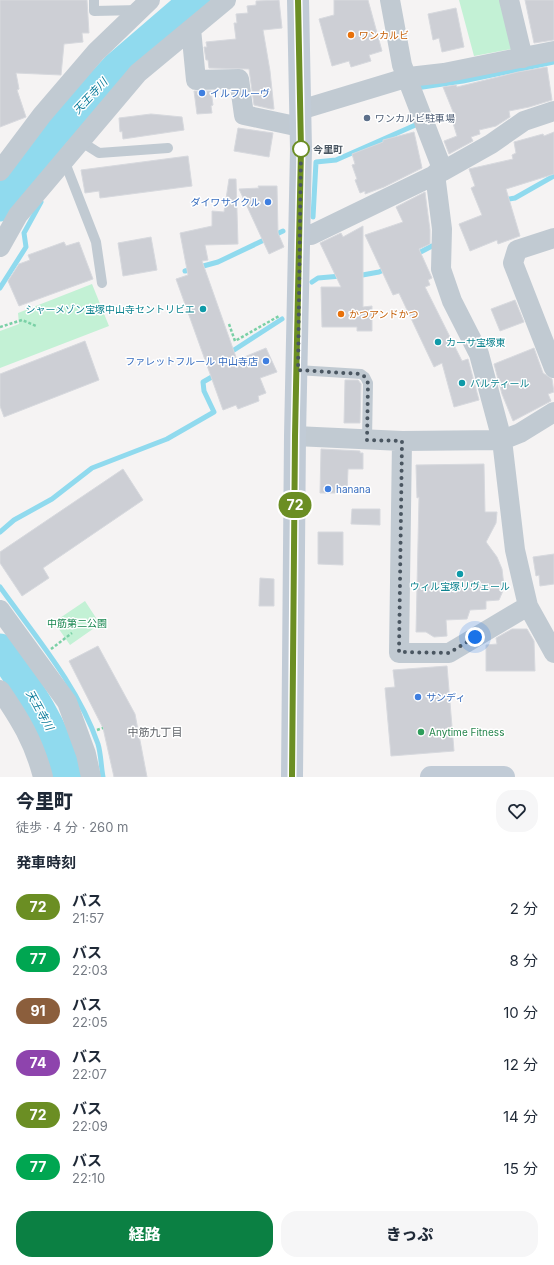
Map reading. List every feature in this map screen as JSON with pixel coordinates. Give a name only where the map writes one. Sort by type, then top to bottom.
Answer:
[{"type":"street","points":[[0,247],[18,215],[138,73],[226,0]]},
{"type":"street","points":[[292,777],[295,436],[298,370],[300,234],[298,0]]},
{"type":"street","points":[[390,0],[402,65],[408,77],[439,173],[441,269],[445,284],[478,354],[502,440],[515,550],[528,606],[554,653]]},
{"type":"street","points":[[510,0],[523,58]]},
{"type":"street","points":[[0,171],[42,115],[96,52],[144,5]]},
{"type":"street","points":[[191,29],[196,80],[239,79],[244,115],[300,118],[408,77],[444,73],[554,51]]},
{"type":"street","points":[[300,234],[311,235],[439,173],[490,144],[524,121],[554,111]]},
{"type":"street","points":[[554,238],[517,250],[513,263],[554,368]]},
{"type":"street","points":[[295,436],[402,441],[502,440],[520,433],[554,412]]},
{"type":"street","points":[[402,441],[399,652],[449,653],[528,606]]},
{"type":"street","points":[[0,610],[67,702],[86,754],[91,777]]},
{"type":"street","points":[[0,690],[24,724],[40,763],[43,777]]},
{"type":"street","points":[[431,777],[504,777]]},
{"type":"lane","points":[[94,0],[94,11],[144,5]]},
{"type":"lane","points":[[80,141],[99,153],[168,148]]},
{"type":"lane","points":[[64,160],[96,242],[102,283]]},
{"type":"lane","points":[[298,370],[361,374],[365,377],[368,383],[367,440]]},
{"type":"path","points":[[229,324],[235,341],[280,315]]},
{"type":"path","points":[[0,327],[22,320],[36,326]]},
{"type":"path","points":[[53,648],[72,633]]},
{"type":"path","points":[[97,730],[103,728]]},
{"type":"green space","points":[[459,0],[504,0],[517,48],[474,56]]},
{"type":"green space","points":[[92,284],[109,326],[0,368],[0,331],[19,324],[18,313]]},
{"type":"green space","name":"中筋第二公園","points":[[85,601],[100,624],[70,645],[54,622]]},
{"type":"building","points":[[0,0],[87,0],[89,33],[82,33],[83,42],[64,44],[61,75],[16,73],[19,89],[17,90],[26,117],[0,127]]},
{"type":"building","points":[[279,0],[282,28],[263,30],[270,71],[274,109],[271,109],[254,105],[249,69],[209,68],[204,47],[207,47],[206,42],[236,39],[234,23],[237,23],[236,14],[248,13],[247,6],[256,5],[256,1]]},
{"type":"building","name":"ワンカルビ","points":[[334,0],[368,0],[382,51],[369,55],[371,61],[351,67],[349,61],[332,66],[319,19],[334,15]]},
{"type":"building","points":[[525,0],[554,0],[554,40],[534,43]]},
{"type":"building","points":[[456,8],[464,47],[442,52],[439,38],[433,40],[428,14]]},
{"type":"building","points":[[547,67],[552,100],[509,111],[510,117],[496,126],[479,130],[480,134],[471,137],[473,141],[449,154],[444,141],[457,136],[452,120],[456,119],[443,87],[456,85],[457,87],[518,72]]},
{"type":"building","points":[[194,91],[211,91],[213,105],[211,106],[212,113],[197,114]]},
{"type":"building","points":[[151,114],[182,117],[184,130],[123,139],[122,131],[120,132],[119,118]]},
{"type":"building","points":[[238,128],[273,133],[269,157],[234,151]]},
{"type":"building","points":[[414,132],[422,168],[384,187],[365,194],[365,191],[360,193],[355,180],[357,179],[352,165],[355,164],[352,154],[383,142],[383,140]]},
{"type":"building","points":[[554,132],[554,174],[506,189],[520,236],[498,244],[497,240],[470,251],[459,224],[482,215],[471,188],[475,186],[469,169],[513,159],[512,155],[516,153],[514,142],[543,134],[544,136]]},
{"type":"building","points":[[188,156],[192,186],[100,198],[99,191],[85,193],[81,170]]},
{"type":"building","points":[[229,179],[236,179],[238,244],[205,245],[208,260],[202,261],[237,360],[266,348],[277,372],[260,378],[266,393],[258,396],[259,401],[238,409],[236,405],[223,410],[176,279],[188,275],[180,233],[212,226],[212,211],[224,212]]},
{"type":"building","points":[[258,186],[277,186],[278,233],[284,247],[269,254],[239,189],[259,188]]},
{"type":"building","points":[[425,192],[430,230],[430,244],[419,249],[432,278],[428,280],[430,285],[425,287],[462,361],[468,359],[479,400],[454,407],[442,363],[434,367],[399,293],[393,295],[365,235],[403,222],[396,207]]},
{"type":"building","points":[[363,226],[363,307],[372,306],[372,331],[357,331],[357,327],[322,327],[321,287],[341,287],[320,243],[341,233],[343,237]]},
{"type":"building","points":[[151,237],[157,270],[123,276],[118,243]]},
{"type":"building","points":[[64,242],[66,246],[79,242],[93,279],[19,306],[8,281],[19,264],[30,260],[28,255]]},
{"type":"building","points":[[515,300],[524,322],[500,331],[491,309]]},
{"type":"building","points":[[85,341],[99,380],[4,417],[0,406],[0,374]]},
{"type":"building","points":[[534,348],[543,373],[552,379],[554,392],[548,394],[551,401],[513,421],[502,394],[494,364]]},
{"type":"building","points":[[345,380],[358,380],[361,384],[360,423],[344,423]]},
{"type":"building","points":[[321,449],[360,451],[360,453],[363,453],[363,469],[348,469],[347,493],[320,493]]},
{"type":"building","name":"ウィル宝塚リヴェール","points":[[484,464],[485,512],[497,512],[496,523],[486,542],[497,557],[502,569],[504,586],[502,593],[499,600],[486,601],[486,609],[470,610],[467,619],[446,620],[447,636],[434,637],[426,632],[416,632],[419,497],[417,498],[416,465]]},
{"type":"building","points":[[123,469],[143,500],[43,568],[49,578],[22,596],[0,563],[0,552]]},
{"type":"building","points":[[352,509],[380,509],[380,525],[351,524]]},
{"type":"building","points":[[318,532],[343,532],[343,565],[318,564]]},
{"type":"building","points":[[554,554],[554,584],[540,586],[539,575],[536,576],[533,557]]},
{"type":"building","points":[[260,578],[274,579],[274,606],[259,606]]},
{"type":"building","points":[[512,629],[527,629],[534,641],[535,671],[486,671],[486,645],[497,644],[496,638]]},
{"type":"building","points":[[98,646],[135,714],[147,777],[114,777],[103,728],[69,661]]},
{"type":"building","points":[[447,666],[454,751],[391,756],[385,688],[395,687],[393,670]]},
{"type":"waterway","name":"天王寺川","points":[[0,206],[52,136],[116,68],[195,0]]},
{"type":"waterway","points":[[416,88],[463,81],[554,62]]},
{"type":"waterway","points":[[313,217],[316,162],[336,160],[420,123]]},
{"type":"waterway","points":[[503,200],[515,198],[554,176]]},
{"type":"waterway","points":[[0,288],[26,247],[24,233],[41,202]]},
{"type":"waterway","points":[[185,271],[218,262],[283,231]]},
{"type":"waterway","points":[[415,255],[432,246]]},
{"type":"waterway","points":[[357,276],[379,272],[388,268]]},
{"type":"waterway","points":[[312,282],[318,278],[341,276]]},
{"type":"waterway","points":[[230,356],[231,352],[282,319]]},
{"type":"waterway","points":[[0,532],[14,520],[52,499],[92,468],[167,439],[214,412],[204,391],[203,382],[217,374]]},
{"type":"waterway","points":[[0,587],[55,662],[79,702],[98,744],[103,777]]},
{"type":"waterway","name":"天王寺川","points":[[0,649],[31,694],[49,726],[63,759],[68,777]]},
{"type":"bus line","name":"72","points":[[292,777],[295,436],[301,149],[298,0]]},
{"type":"place","name":"ワンカルビ","points":[[351,35]]},
{"type":"place","name":"イルフルーヴ","points":[[202,93]]},
{"type":"place","name":"ワンカルビ駐車場","points":[[367,118]]},
{"type":"place","name":"今里町","points":[[301,149]]},
{"type":"place","name":"ダイワサイクル","points":[[268,202]]},
{"type":"place","name":"シャーメゾン宝塚中山寺セントリビエ","points":[[203,309]]},
{"type":"place","name":"かつアンドかつ","points":[[341,314]]},
{"type":"place","name":"カーサ宝塚東","points":[[438,342]]},
{"type":"place","name":"ファレットフルール 中山寺店","points":[[266,361]]},
{"type":"place","name":"パルティール","points":[[462,383]]},
{"type":"place","name":"hanana","points":[[328,489]]},
{"type":"place","name":"ウィル宝塚リヴェール","points":[[460,574]]},
{"type":"place","name":"サンディ","points":[[418,697]]},
{"type":"place","name":"Anytime Fitness","points":[[421,732]]},
{"type":"district","name":"中筋九丁目","points":[[155,732]]},
{"type":"route","points":[[301,149],[298,370],[361,374],[365,377],[368,383],[367,440],[402,441],[399,652],[449,653],[475,637]]}]
